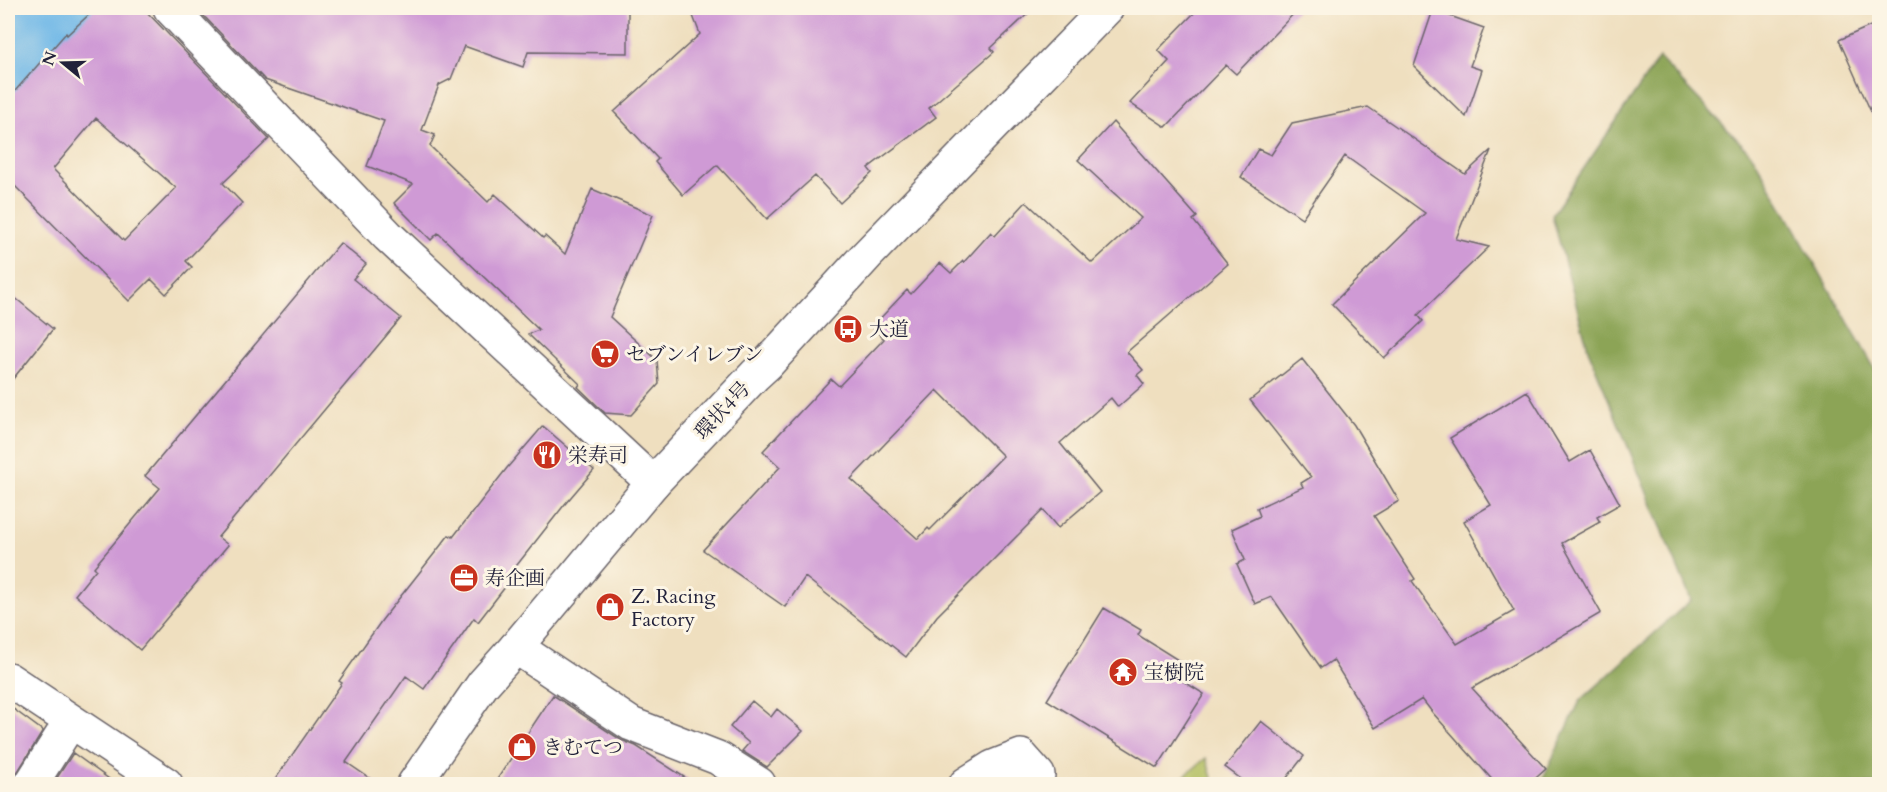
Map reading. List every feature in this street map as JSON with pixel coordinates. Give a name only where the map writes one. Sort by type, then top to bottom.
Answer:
[{"type":"street","points":[[170,8],[388,236],[653,483]]},
{"type":"street","name":"環状4号","points":[[414,784],[483,684],[653,483],[867,255],[1107,8]]},
{"type":"street","points":[[516,647],[630,724],[718,758],[759,784]]},
{"type":"street","points":[[8,679],[166,784]]},
{"type":"street","points":[[31,784],[71,721]]},
{"type":"street","points":[[966,784],[993,767],[1021,756],[1038,775],[1027,784]]},
{"type":"green space","points":[[1659,58],[1753,156],[1879,376],[1879,784],[1540,784],[1580,701],[1691,600],[1589,352],[1552,215]]},
{"type":"green space","points":[[1206,758],[1214,784],[1175,784]]},
{"type":"building","points":[[96,8],[143,8],[269,139],[223,183],[242,203],[186,261],[192,267],[166,294],[151,279],[129,301],[8,179],[8,99],[66,33],[67,35]],"holes":[[[96,118],[176,188],[124,241],[53,169]]]},
{"type":"building","points":[[218,8],[628,8],[628,53],[528,52],[523,67],[464,46],[451,79],[439,85],[422,130],[435,135],[430,146],[488,202],[495,194],[543,238],[545,236],[565,254],[592,189],[653,215],[610,317],[657,360],[659,384],[631,415],[605,413],[578,387],[580,384],[528,334],[539,330],[438,233],[431,240],[394,203],[413,184],[367,166],[384,121],[265,80],[202,14]]},
{"type":"building","points":[[690,8],[1034,8],[991,48],[994,52],[929,108],[936,117],[868,168],[872,173],[840,203],[815,176],[767,219],[717,165],[683,195],[655,162],[658,159],[614,112],[700,34]]},
{"type":"building","points":[[1199,8],[1299,8],[1236,74],[1226,65],[1166,127],[1130,103],[1169,61],[1158,50]]},
{"type":"building","points":[[1433,10],[1484,28],[1470,66],[1482,70],[1466,117],[1414,66]]},
{"type":"building","points":[[1880,22],[1880,132],[1839,40]]},
{"type":"building","points":[[1368,107],[1465,174],[1491,150],[1456,239],[1489,247],[1418,315],[1423,321],[1384,358],[1332,304],[1425,213],[1345,156],[1302,218],[1241,177],[1258,149],[1271,155],[1292,123]]},
{"type":"building","points":[[1113,122],[1197,217],[1193,220],[1228,264],[1127,352],[1143,370],[1137,375],[1144,384],[1118,407],[1111,398],[1060,443],[1100,492],[1058,528],[1043,510],[937,616],[906,657],[805,577],[785,607],[703,550],[780,467],[763,451],[831,379],[839,386],[884,339],[872,327],[907,290],[911,294],[940,263],[951,273],[991,232],[995,236],[1026,202],[1092,263],[1141,218],[1078,160]],"holes":[[[937,390],[1003,456],[930,530],[928,528],[918,539],[851,479]]]},
{"type":"building","points":[[340,243],[366,264],[353,279],[401,318],[218,537],[228,545],[140,650],[75,595],[96,569],[94,567],[160,488],[145,476]]},
{"type":"building","points":[[8,292],[53,329],[8,385]]},
{"type":"building","points":[[1302,359],[1354,425],[1399,501],[1374,516],[1415,579],[1412,581],[1457,644],[1514,611],[1464,521],[1491,505],[1450,438],[1527,391],[1570,462],[1590,450],[1620,504],[1597,517],[1600,522],[1562,543],[1601,613],[1472,688],[1546,769],[1529,784],[1496,784],[1422,699],[1375,728],[1333,660],[1321,668],[1272,597],[1255,604],[1237,564],[1245,560],[1232,529],[1260,516],[1257,508],[1303,487],[1301,483],[1311,477],[1250,400]]},
{"type":"building","points":[[543,426],[594,470],[506,579],[509,582],[478,622],[474,618],[424,689],[406,676],[346,762],[378,784],[272,784],[342,683],[339,681],[382,620],[449,535],[453,537]]},
{"type":"building","name":"宝樹院","points":[[1104,608],[1141,630],[1138,635],[1186,665],[1178,678],[1204,694],[1157,768],[1047,700]]},
{"type":"building","points":[[553,695],[621,740],[636,746],[695,784],[494,784]]},
{"type":"building","points":[[752,701],[771,717],[777,709],[803,731],[767,767],[742,751],[749,743],[730,727]]},
{"type":"building","points":[[8,705],[43,731],[15,776],[8,771]]},
{"type":"building","points":[[1261,721],[1304,756],[1282,784],[1248,784],[1225,767]]},
{"type":"building","points":[[73,753],[116,784],[53,784]]},
{"type":"waterway","points":[[8,53],[57,8]]},
{"type":"place","name":"大道","points":[[848,329]]},
{"type":"place","name":"セブンイレブン","points":[[605,354]]},
{"type":"place","name":"栄寿司","points":[[547,455]]},
{"type":"place","name":"寿企画","points":[[464,578]]},
{"type":"place","name":"Z. Racing Factory","points":[[610,607]]},
{"type":"place","name":"宝樹院","points":[[1123,672]]},
{"type":"place","name":"きむてつ","points":[[522,747]]}]
